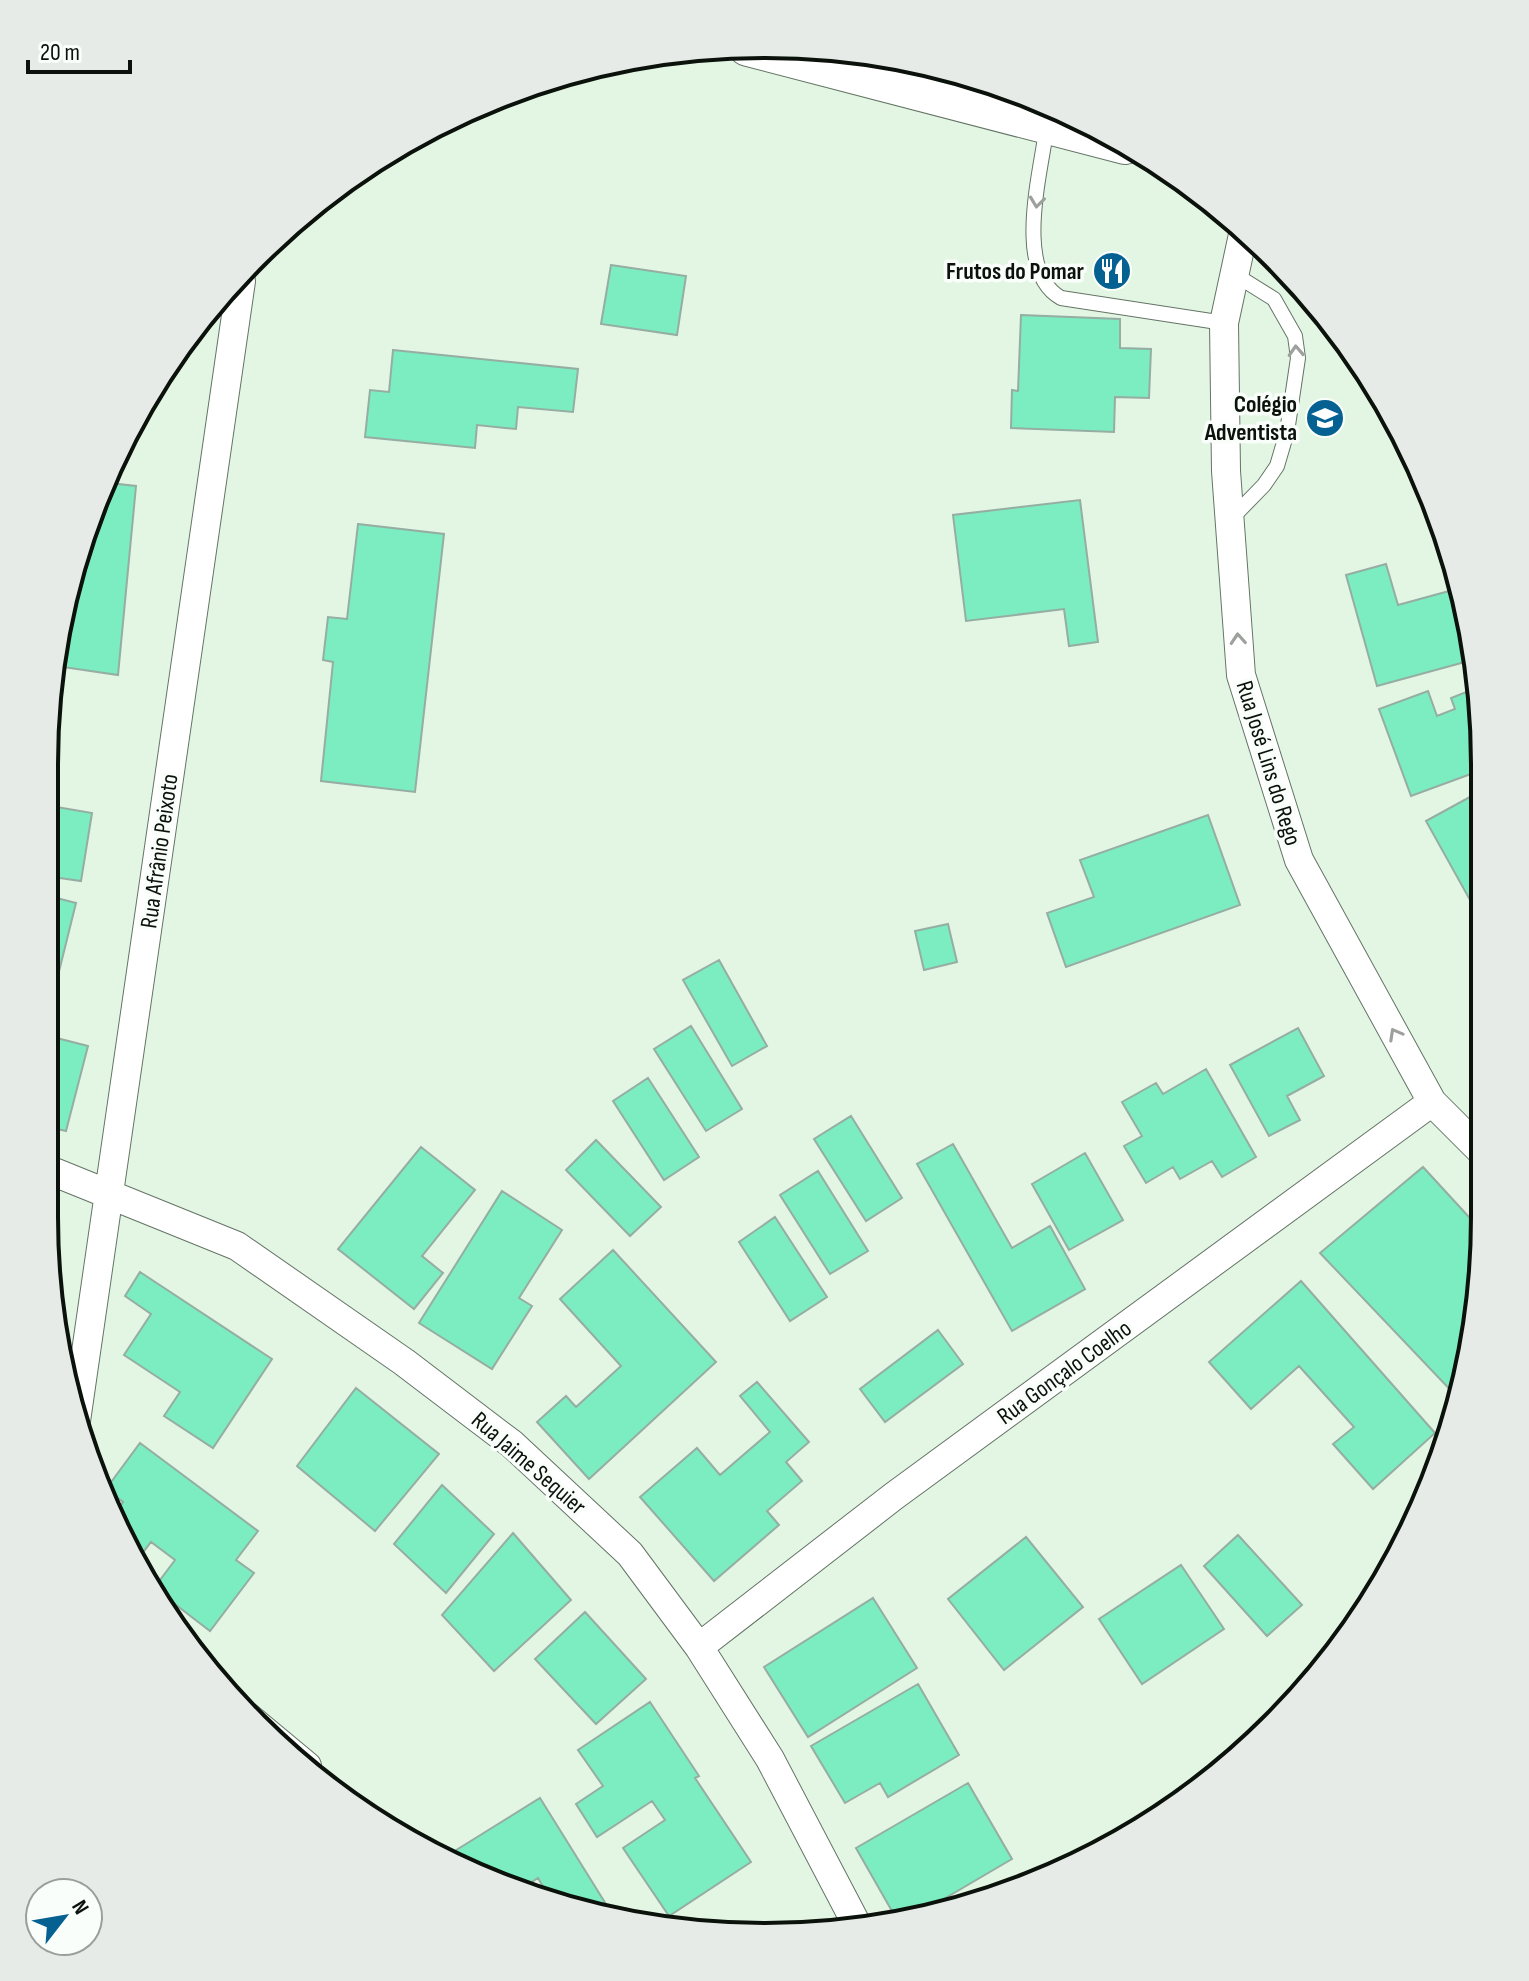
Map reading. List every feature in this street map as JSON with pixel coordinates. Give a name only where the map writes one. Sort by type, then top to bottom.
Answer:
[{"type":"main road","points":[[799,59],[1081,133]]},
{"type":"street","name":"Rua José Lins do Rego","points":[[1241,243],[1224,323],[1226,471],[1241,675],[1299,860],[1432,1102],[1471,1141]]},
{"type":"street","name":"Rua Afrânio Peixoto","points":[[80,1391],[239,292]]},
{"type":"street","name":"Rua Gonçalo Coelho","points":[[699,1647],[894,1496],[1432,1102]]},
{"type":"street","name":"Rua Jaime Sequier","points":[[58,1173],[237,1246],[404,1362],[512,1444],[630,1554],[699,1647],[770,1759],[853,1917]]},
{"type":"lane","points":[[1047,125],[1032,241],[1038,273],[1049,292],[1061,298],[1224,323]]},
{"type":"lane","points":[[1230,521],[1264,485],[1277,466],[1287,432],[1298,358],[1295,336],[1274,299],[1234,274]]},
{"type":"building","points":[[611,265],[686,276],[677,335],[601,324]]},
{"type":"building","points":[[1021,315],[1120,319],[1120,348],[1151,349],[1149,398],[1115,397],[1114,432],[1011,428],[1012,390],[1018,391]]},
{"type":"building","points":[[393,350],[578,369],[573,412],[518,407],[516,429],[477,425],[475,448],[365,437],[370,390],[389,392]]},
{"type":"building","points":[[117,484],[136,486],[118,675],[65,667],[82,582],[95,537]]},
{"type":"building","points":[[1080,500],[1098,642],[1069,646],[1064,609],[966,621],[953,515]]},
{"type":"building","points":[[358,524],[444,534],[415,792],[321,781],[333,662],[323,660],[328,617],[347,619]]},
{"type":"building","points":[[1386,564],[1398,605],[1449,591],[1463,662],[1377,686],[1346,575]]},
{"type":"building","points":[[1428,691],[1437,716],[1455,709],[1451,698],[1467,692],[1471,774],[1411,796],[1379,709]]},
{"type":"building","points":[[1471,796],[1471,902],[1426,821]]},
{"type":"building","points":[[58,807],[92,813],[81,881],[58,878]]},
{"type":"building","points":[[1208,815],[1240,905],[1066,967],[1047,913],[1094,897],[1080,860]]},
{"type":"building","points":[[58,898],[76,903],[58,976]]},
{"type":"building","points":[[948,924],[957,962],[924,970],[915,931]]},
{"type":"building","points":[[719,960],[767,1046],[732,1066],[683,980]]},
{"type":"building","points":[[691,1026],[742,1109],[706,1131],[654,1049]]},
{"type":"building","points":[[1298,1028],[1324,1076],[1287,1096],[1300,1120],[1269,1136],[1230,1065]]},
{"type":"building","points":[[58,1038],[88,1046],[66,1131],[58,1129]]},
{"type":"building","points":[[1206,1069],[1256,1157],[1222,1177],[1212,1161],[1180,1179],[1173,1167],[1146,1183],[1124,1146],[1142,1136],[1122,1102],[1156,1083],[1163,1094]]},
{"type":"building","points":[[648,1078],[699,1157],[664,1180],[613,1101]]},
{"type":"building","points":[[851,1116],[902,1198],[866,1221],[814,1139]]},
{"type":"building","points":[[596,1140],[661,1207],[630,1236],[566,1170]]},
{"type":"building","points":[[953,1144],[1012,1248],[1050,1226],[1085,1289],[1012,1331],[917,1164]]},
{"type":"building","points":[[421,1147],[475,1190],[422,1256],[443,1273],[414,1309],[338,1249]]},
{"type":"building","points":[[1085,1153],[1123,1220],[1069,1250],[1032,1184]]},
{"type":"building","points":[[1423,1167],[1471,1219],[1465,1309],[1449,1389],[1320,1253]]},
{"type":"building","points":[[818,1171],[868,1251],[830,1274],[780,1195]]},
{"type":"building","points":[[502,1191],[562,1230],[519,1298],[532,1306],[492,1369],[419,1323]]},
{"type":"building","points":[[775,1217],[827,1297],[790,1321],[739,1242]]},
{"type":"building","points":[[613,1250],[716,1362],[589,1479],[537,1422],[566,1396],[576,1407],[621,1366],[560,1299]]},
{"type":"building","points":[[140,1272],[272,1359],[213,1448],[164,1416],[180,1392],[124,1355],[151,1314],[125,1296]]},
{"type":"building","points":[[1301,1281],[1435,1433],[1373,1489],[1333,1444],[1354,1427],[1299,1366],[1251,1409],[1209,1362]]},
{"type":"building","points":[[938,1330],[963,1364],[885,1422],[860,1389]]},
{"type":"building","points":[[757,1382],[809,1442],[786,1462],[802,1481],[767,1511],[779,1525],[714,1581],[640,1497],[697,1448],[720,1475],[770,1432],[740,1396]]},
{"type":"building","points":[[356,1388],[439,1454],[375,1531],[297,1466]]},
{"type":"building","points":[[140,1443],[258,1531],[236,1560],[254,1573],[210,1631],[173,1603],[160,1581],[175,1560],[151,1542],[143,1552],[120,1506],[123,1502],[117,1497],[110,1483]]},
{"type":"building","points":[[442,1485],[494,1534],[446,1593],[394,1544]]},
{"type":"building","points":[[513,1533],[571,1600],[494,1671],[442,1615]]},
{"type":"building","points":[[1238,1535],[1302,1605],[1267,1636],[1204,1566]]},
{"type":"building","points":[[1026,1537],[1083,1607],[1004,1670],[948,1599]]},
{"type":"building","points":[[1181,1565],[1224,1629],[1142,1684],[1099,1619]]},
{"type":"building","points":[[873,1598],[917,1668],[808,1737],[764,1667]]},
{"type":"building","points":[[585,1612],[646,1679],[596,1724],[535,1659]]},
{"type":"building","points":[[918,1684],[959,1755],[888,1797],[880,1783],[845,1803],[811,1746]]},
{"type":"building","points":[[650,1702],[699,1776],[695,1778],[751,1862],[669,1916],[623,1848],[665,1820],[652,1801],[597,1837],[576,1804],[603,1786],[578,1750]]},
{"type":"building","points":[[968,1783],[1012,1859],[942,1900],[892,1911],[856,1848]]},
{"type":"building","points":[[540,1798],[606,1904],[544,1888],[538,1878],[530,1883],[454,1851]]},
{"type":"place","name":"Frutos do Pomar","points":[[1112,271]]},
{"type":"place","name":"Colégio Adventista","points":[[1325,418]]}]
